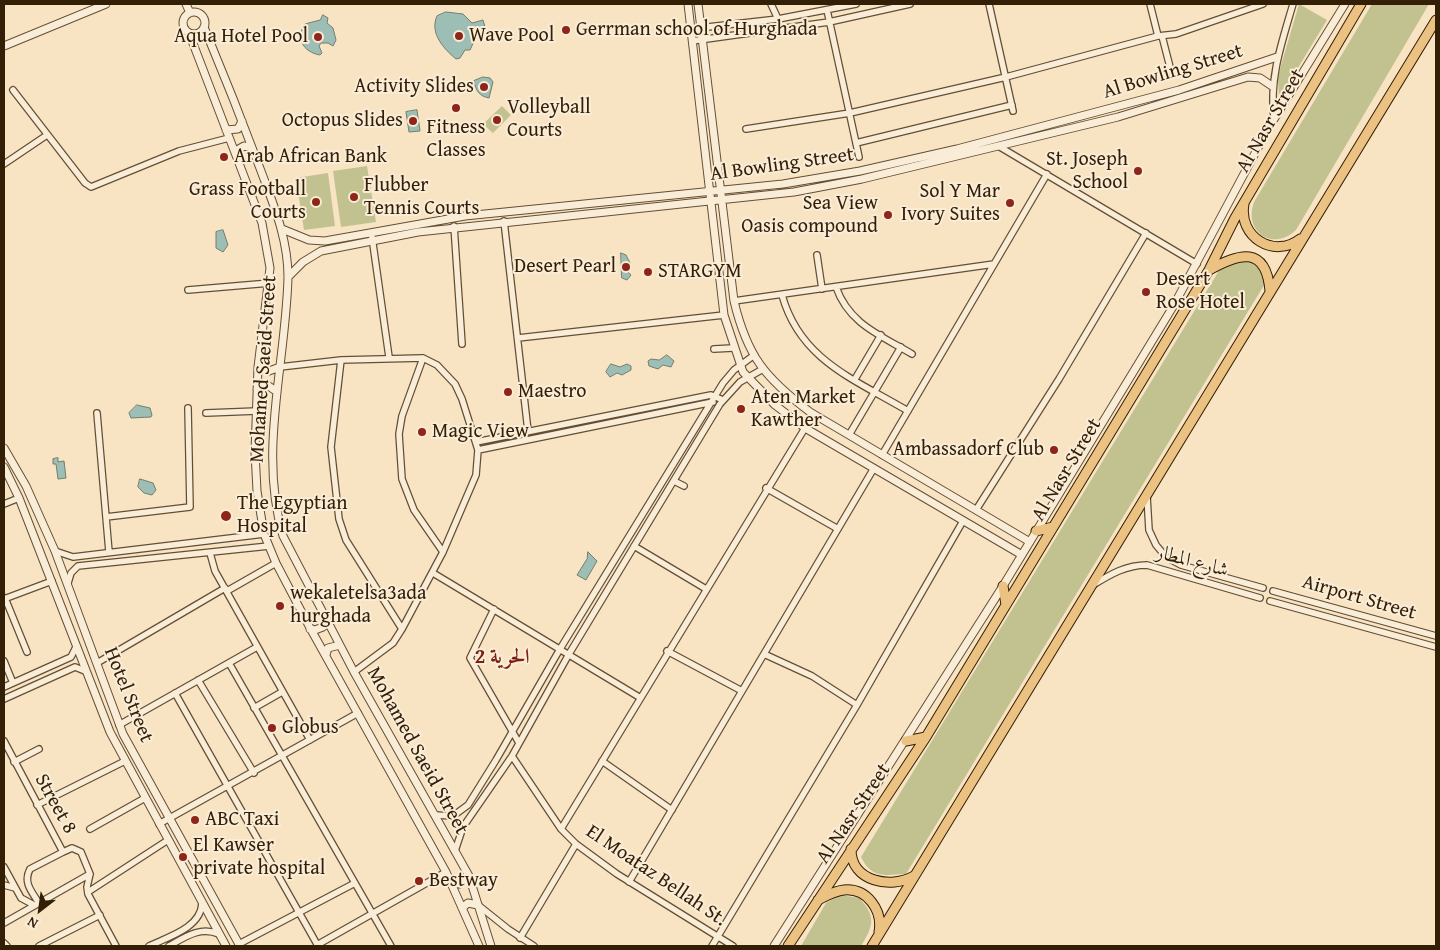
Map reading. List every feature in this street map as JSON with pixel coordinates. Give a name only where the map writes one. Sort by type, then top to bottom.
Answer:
[{"type":"main road","name":"Al Nasr Street","points":[[788,946],[926,737],[1209,270],[1244,202],[1361,4]]},
{"type":"main road","points":[[874,943],[1089,587],[1147,496],[1436,20]]},
{"type":"main road","points":[[1244,202],[1244,222],[1252,236],[1261,243],[1271,246],[1287,246],[1305,234]]},
{"type":"main road","points":[[1209,270],[1232,257],[1249,256],[1258,261],[1264,269],[1269,278],[1270,291]]},
{"type":"main road","points":[[1036,531],[1053,527]]},
{"type":"main road","points":[[1003,586],[1006,604]]},
{"type":"main road","points":[[906,741],[926,737]]},
{"type":"main road","points":[[851,848],[855,866],[870,878],[893,883],[905,881],[916,875]]},
{"type":"main road","points":[[818,900],[842,890],[853,890],[867,897],[879,914],[880,924],[874,943]]},
{"type":"street","points":[[4,46],[106,4]]},
{"type":"street","points":[[186,4],[190,13]]},
{"type":"street","points":[[688,4],[724,315],[733,348],[747,377],[775,405],[805,428],[1022,555]]},
{"type":"street","points":[[698,4],[704,40],[734,301],[739,323],[753,356],[763,369],[804,408],[1030,542]]},
{"type":"street","points":[[771,4],[778,19]]},
{"type":"street","points":[[690,29],[778,19],[856,4]]},
{"type":"street","points":[[692,41],[829,22],[910,4]]},
{"type":"street","points":[[856,143],[1013,108],[988,4]]},
{"type":"street","points":[[1150,4],[1171,71]]},
{"type":"street","points":[[746,129],[850,113],[1006,77],[1160,36],[1176,34],[1263,4]]},
{"type":"street","points":[[1274,118],[1272,86],[1277,57],[1293,4]]},
{"type":"street","points":[[774,946],[906,741],[1030,542],[1197,264],[1274,118],[1345,4]]},
{"type":"street","points":[[826,10],[860,157]]},
{"type":"street","points":[[196,12],[202,15],[205,21],[204,27],[198,34],[189,33],[184,29],[183,22],[190,13],[196,12]]},
{"type":"street","name":"Mohamed Saeid Street","points":[[204,27],[242,121],[282,229],[288,277],[272,450],[278,520],[292,556],[354,672],[469,876],[491,946]]},
{"type":"street","name":"Mohamed Saeid Street","points":[[189,33],[266,238],[270,283],[258,367],[255,452],[256,491],[264,534],[276,563],[310,629],[452,883],[479,946]]},
{"type":"street","name":"Al Bowling Street","points":[[282,229],[318,242],[465,216],[783,184],[860,171],[1179,90],[1277,57]]},
{"type":"street","name":"Al Bowling Street","points":[[288,277],[303,262],[321,251],[372,241],[454,226],[794,192],[862,179],[1021,142],[1118,117],[1248,77],[1260,78],[1272,86]]},
{"type":"street","points":[[14,90],[85,183],[91,187],[179,151],[229,138]]},
{"type":"street","points":[[226,130],[238,129],[242,121]]},
{"type":"street","points":[[1019,132],[1021,142]]},
{"type":"street","points":[[4,163],[48,135]]},
{"type":"street","points":[[236,154],[237,150],[244,146],[252,148]]},
{"type":"street","points":[[1000,147],[1197,264]]},
{"type":"street","points":[[860,171],[862,179]]},
{"type":"street","points":[[882,454],[1047,174]]},
{"type":"street","points":[[559,206],[560,215]]},
{"type":"street","points":[[549,207],[550,217]]},
{"type":"street","points":[[504,221],[528,432]]},
{"type":"street","points":[[454,226],[462,344]]},
{"type":"street","points":[[371,233],[389,357]]},
{"type":"street","points":[[976,510],[1059,379],[1146,233]]},
{"type":"street","points":[[817,255],[822,289]]},
{"type":"street","points":[[734,301],[994,264]]},
{"type":"street","points":[[188,290],[270,283]]},
{"type":"street","points":[[836,287],[845,308],[852,316],[912,354]]},
{"type":"street","points":[[782,295],[787,312],[797,332],[810,349],[822,359],[908,411]]},
{"type":"street","points":[[518,338],[724,315]]},
{"type":"street","points":[[854,379],[881,335]]},
{"type":"street","points":[[849,435],[901,347]]},
{"type":"street","points":[[714,350],[733,348]]},
{"type":"street","points":[[435,815],[453,816],[465,809],[513,732],[560,649],[728,376],[753,356]]},
{"type":"street","points":[[258,367],[269,370],[341,360],[389,357],[422,358],[437,365],[455,384],[476,442],[478,450],[476,475],[433,573],[393,643],[354,672]]},
{"type":"street","points":[[422,358],[402,416],[399,434],[402,479],[414,510],[443,552]]},
{"type":"street","points":[[341,360],[331,447],[339,519],[346,540],[402,629]]},
{"type":"street","points":[[455,851],[463,827],[512,756],[569,654],[722,402],[747,377],[763,369]]},
{"type":"street","points":[[258,390],[268,385],[276,391]]},
{"type":"street","points":[[476,442],[593,418],[714,399],[722,402]]},
{"type":"street","points":[[478,450],[714,399]]},
{"type":"street","points":[[106,517],[190,507],[188,408]]},
{"type":"street","points":[[206,413],[257,411]]},
{"type":"street","points":[[97,413],[109,552]]},
{"type":"street","points":[[593,418],[595,425]]},
{"type":"street","points":[[560,829],[766,488],[805,428]]},
{"type":"street","name":"Hotel Street","points":[[4,448],[26,486],[56,552],[119,725],[239,945]]},
{"type":"street","name":"Hotel Street","points":[[4,468],[19,498],[96,698],[125,761],[226,946]]},
{"type":"street","points":[[629,882],[874,468]]},
{"type":"street","points":[[674,480],[684,486]]},
{"type":"street","points":[[766,488],[838,529]]},
{"type":"street","points":[[1147,496],[1149,530],[1156,545],[1166,557],[1181,565],[1263,588]]},
{"type":"street","points":[[4,504],[19,498]]},
{"type":"street","points":[[712,946],[857,705],[963,521]]},
{"type":"street","points":[[1005,545],[1012,540],[1013,532]]},
{"type":"street","points":[[56,552],[73,557],[264,534]]},
{"type":"street","points":[[68,583],[71,573],[78,566],[269,546]]},
{"type":"street","points":[[634,546],[706,589]]},
{"type":"street","points":[[210,553],[215,571],[310,740]]},
{"type":"street","points":[[96,663],[226,589],[276,563]]},
{"type":"street","name":"شارع المطار","points":[[1089,587],[1116,570],[1133,565],[1147,565],[1260,598]]},
{"type":"street","points":[[433,573],[640,697]]},
{"type":"street","points":[[1220,586],[1222,576]]},
{"type":"street","points":[[27,652],[5,598],[52,581]]},
{"type":"street","name":"Airport Street","points":[[1273,590],[1436,636]]},
{"type":"street","points":[[1270,601],[1436,647]]},
{"type":"street","points":[[1317,614],[1319,604]]},
{"type":"street","points":[[494,609],[470,658],[519,743]]},
{"type":"street","points":[[310,629],[319,629],[325,624],[326,619]]},
{"type":"street","points":[[326,655],[332,645],[340,645]]},
{"type":"street","points":[[4,687],[71,657],[76,647]]},
{"type":"street","points":[[119,725],[257,648]]},
{"type":"street","points":[[667,651],[742,691]]},
{"type":"street","points":[[764,654],[812,676],[857,705]]},
{"type":"street","points":[[4,661],[13,683]]},
{"type":"street","points":[[229,663],[391,946]]},
{"type":"street","points":[[4,699],[74,668],[80,667],[86,671]]},
{"type":"street","points":[[198,680],[254,773]]},
{"type":"street","points":[[254,708],[282,692]]},
{"type":"street","points":[[175,693],[318,946],[446,872]]},
{"type":"street","points":[[96,698],[107,694]]},
{"type":"street","points":[[159,824],[254,773],[358,713]]},
{"type":"street","name":"Street 8","points":[[4,741],[63,852],[72,848],[77,849],[90,874]]},
{"type":"street","points":[[14,762],[39,749]]},
{"type":"street","name":"El Moataz Bellah St.","points":[[512,756],[560,829],[576,844],[629,882],[733,946]]},
{"type":"street","points":[[496,760],[505,767]]},
{"type":"street","points":[[37,805],[125,761]]},
{"type":"street","points":[[602,761],[672,810]]},
{"type":"street","points":[[90,829],[145,798]]},
{"type":"street","points":[[88,892],[168,840]]},
{"type":"street","points":[[520,938],[576,844]]},
{"type":"street","points":[[36,904],[26,881],[27,874],[30,869],[63,852]]},
{"type":"street","points":[[4,867],[21,898],[36,904]]},
{"type":"street","points":[[90,874],[88,892],[116,946]]},
{"type":"street","points":[[4,923],[90,874]]},
{"type":"street","points":[[452,883],[460,884],[469,876]]},
{"type":"street","points":[[239,945],[355,883]]},
{"type":"street","points":[[4,885],[15,888]]},
{"type":"street","points":[[149,946],[192,924],[200,914],[202,903]]},
{"type":"street","points":[[462,908],[471,903],[478,905],[520,938],[534,946]]},
{"type":"street","points":[[39,946],[100,915]]},
{"type":"street","points":[[169,946],[199,931],[206,930],[219,934]]},
{"type":"street","points":[[4,943],[7,946]]},
{"type":"green space","points":[[1299,4],[1327,20],[1279,99],[1278,76]]},
{"type":"green space","points":[[1372,4],[1429,4],[1296,230],[1287,236],[1270,239],[1256,230],[1252,213],[1254,202]]},
{"type":"green space","name":"Volleyball Courts","points":[[502,106],[511,115],[493,133],[483,124]]},
{"type":"green space","name":"Flubber Tennis Courts","points":[[367,166],[376,222],[341,227],[333,171]]},
{"type":"green space","name":"Grass Football Courts","points":[[328,173],[335,226],[304,230],[296,178]]},
{"type":"green space","points":[[1242,259],[1257,265],[1266,282],[906,874],[885,875],[874,872],[865,864],[861,857],[1220,269]]},
{"type":"green space","points":[[841,895],[859,898],[869,910],[871,916],[870,927],[861,946],[801,946],[826,903]]},
{"type":"water","name":"Wave Pool","points":[[446,12],[463,14],[472,23],[483,20],[487,34],[475,39],[470,50],[465,50],[460,58],[456,59],[447,50],[436,34],[435,22],[437,16]]},
{"type":"water","name":"Aqua Hotel Pool","points":[[323,15],[328,18],[327,23],[333,28],[336,40],[333,46],[328,43],[321,43],[319,46],[322,53],[320,55],[305,48],[302,44],[301,34],[305,24],[320,20]]},
{"type":"water","name":"Activity Slides","points":[[483,77],[490,78],[493,82],[489,98],[480,94],[475,85],[474,81]]},
{"type":"water","name":"Octopus Slides","points":[[417,110],[420,131],[409,132],[406,112]]},
{"type":"water","points":[[223,230],[228,245],[223,252],[216,248],[216,232]]},
{"type":"water","points":[[621,253],[626,255],[630,263],[627,271],[631,275],[627,280],[622,278]]},
{"type":"water","points":[[667,355],[674,361],[671,367],[663,365],[658,369],[649,366],[648,361],[651,359],[659,360]]},
{"type":"water","points":[[611,364],[620,367],[627,364],[631,366],[631,370],[622,375],[617,373],[610,377],[606,372]]},
{"type":"water","points":[[137,405],[150,408],[151,417],[131,418],[129,413]]},
{"type":"water","points":[[58,458],[58,462],[64,461],[66,478],[58,479],[56,464],[53,464],[53,459]]},
{"type":"water","points":[[140,479],[153,483],[156,490],[152,495],[144,493],[138,487]]},
{"type":"water","points":[[588,552],[597,561],[586,580],[577,575],[587,559]]},
{"type":"place","name":"Gerrman school of Hurghada","points":[[566,30]]},
{"type":"place","name":"Wave Pool","points":[[459,36]]},
{"type":"place","name":"Aqua Hotel Pool","points":[[318,37]]},
{"type":"place","name":"Activity Slides","points":[[484,87]]},
{"type":"place","name":"Fitness Classes","points":[[456,108]]},
{"type":"place","name":"Volleyball Courts","points":[[497,120]]},
{"type":"place","name":"Octopus Slides","points":[[413,121]]},
{"type":"place","name":"Arab African Bank","points":[[224,157]]},
{"type":"place","name":"St. Joseph School","points":[[1138,171]]},
{"type":"place","name":"Flubber Tennis Courts","points":[[354,197]]},
{"type":"place","name":"Grass Football Courts","points":[[316,202]]},
{"type":"place","name":"Sol Y Mar Ivory Suites","points":[[1010,203]]},
{"type":"place","name":"Sea View Oasis compound","points":[[888,215]]},
{"type":"place","name":"Desert Pearl","points":[[626,267]]},
{"type":"place","name":"STARGYM","points":[[648,272]]},
{"type":"place","name":"Desert Rose Hotel","points":[[1146,292]]},
{"type":"place","name":"Maestro","points":[[508,392]]},
{"type":"place","name":"Aten Market Kawther","points":[[741,409]]},
{"type":"place","name":"Magic View","points":[[422,432]]},
{"type":"place","name":"Ambassadorf Club","points":[[1054,450]]},
{"type":"place","name":"The Egyptian Hospital","points":[[226,516]]},
{"type":"place","name":"wekaletelsa3ada hurghada","points":[[280,606]]},
{"type":"place","name":"Globus","points":[[272,728]]},
{"type":"place","name":"ABC Taxi","points":[[195,820]]},
{"type":"place","name":"El Kawser private hospital","points":[[183,857]]},
{"type":"place","name":"Bestway","points":[[419,881]]},
{"type":"district","name":"الحرية 2","points":[[502,658]]}]
